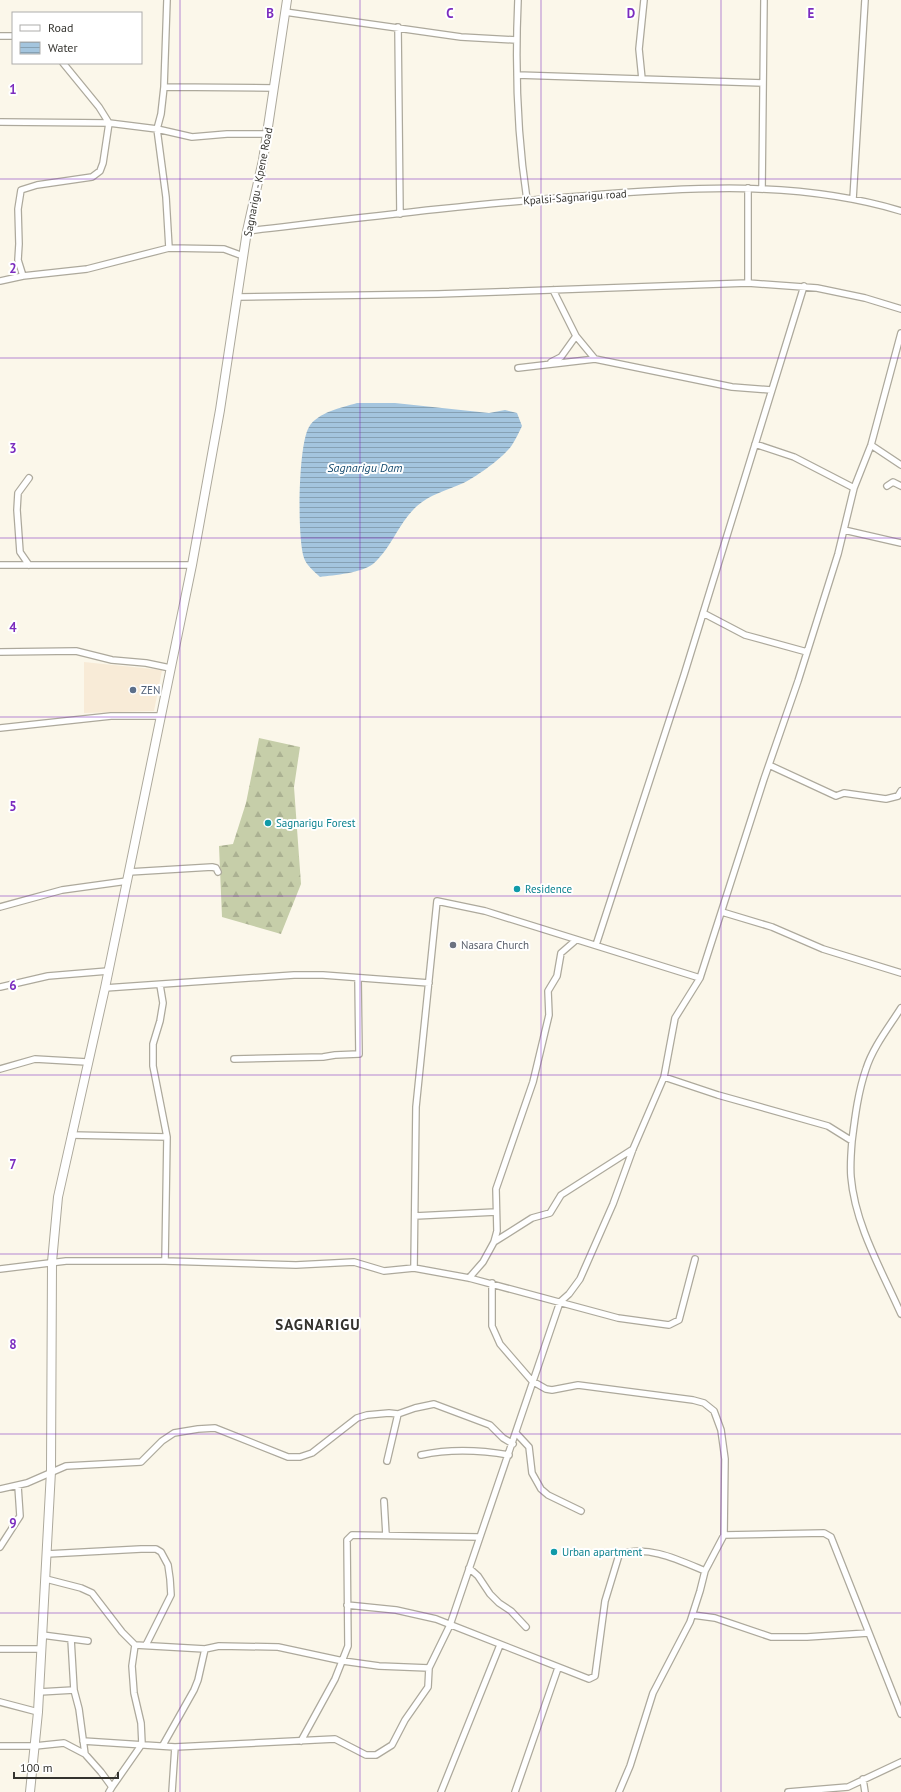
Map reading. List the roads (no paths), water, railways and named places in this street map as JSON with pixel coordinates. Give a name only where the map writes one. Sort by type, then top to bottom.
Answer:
[{"type":"street","points":[[167,0],[164,87],[161,114],[157,129],[166,197],[169,248]]},
{"type":"street","name":"Sagnarigu - Kpene Road","points":[[30,1792],[38,1712],[46,1579],[51,1471],[52,1262],[58,1197],[87,1062],[105,988],[192,565],[238,297],[247,231],[259,186],[268,134],[287,0]]},
{"type":"street","points":[[518,0],[516,40],[518,129],[527,200]]},
{"type":"street","points":[[642,79],[639,50],[644,0]]},
{"type":"street","points":[[762,189],[764,0]]},
{"type":"street","points":[[853,199],[865,0]]},
{"type":"street","points":[[285,12],[461,37],[516,40]]},
{"type":"street","points":[[398,27],[400,214]]},
{"type":"street","points":[[0,36],[12,36]]},
{"type":"street","points":[[23,276],[18,260],[18,209],[21,190],[37,185],[92,177],[100,171],[103,163],[110,123],[64,64]]},
{"type":"street","points":[[517,74],[763,83]]},
{"type":"street","points":[[164,87],[274,88]]},
{"type":"street","points":[[0,122],[110,123],[157,129],[192,137],[227,134],[268,134]]},
{"type":"street","points":[[748,188],[748,283]]},
{"type":"street","name":"Kpalsi-Sagnarigu road","points":[[247,231],[527,200],[615,193],[748,188],[801,191],[853,199],[901,211]]},
{"type":"street","points":[[0,281],[23,276],[87,269],[169,248],[224,249],[243,256]]},
{"type":"street","points":[[238,297],[430,294],[748,283],[804,286],[852,295],[901,309]]},
{"type":"street","points":[[596,945],[703,613],[804,286]]},
{"type":"street","points":[[553,290],[576,336],[595,360]]},
{"type":"street","points":[[83,1741],[175,1746],[335,1739],[366,1755],[376,1755],[392,1745],[405,1720],[428,1687],[429,1668],[450,1625],[479,1537],[513,1444],[532,1381],[560,1302],[580,1279],[613,1204],[633,1149],[664,1076],[675,1018],[700,978],[838,554],[854,488],[871,445],[901,333]]},
{"type":"street","points":[[547,364],[561,357],[576,336]]},
{"type":"street","points":[[518,368],[595,360],[732,386],[771,390]]},
{"type":"street","points":[[755,444],[794,457],[854,488]]},
{"type":"street","points":[[871,445],[901,465]]},
{"type":"street","points":[[29,478],[22,485],[18,493],[17,510],[20,552],[29,565]]},
{"type":"street","points":[[887,486],[893,482],[901,486]]},
{"type":"street","points":[[844,530],[901,542]]},
{"type":"street","points":[[0,565],[192,565]]},
{"type":"street","points":[[703,613],[745,635],[807,652]]},
{"type":"street","points":[[0,652],[76,652],[112,660],[146,663],[170,668]]},
{"type":"street","points":[[0,728],[111,716],[161,716]]},
{"type":"street","points":[[769,765],[836,796],[846,793],[886,799],[898,796],[901,791]]},
{"type":"street","points":[[129,872],[212,867],[216,868],[218,872]]},
{"type":"street","points":[[0,907],[62,890],[127,881]]},
{"type":"street","points":[[414,1268],[416,1107],[437,901],[484,911],[596,945],[625,956],[700,978]]},
{"type":"street","points":[[722,912],[772,927],[823,949],[901,973]]},
{"type":"street","points":[[469,1278],[483,1262],[494,1242],[497,1230],[496,1189],[532,1082],[549,1016],[548,991],[557,976],[562,953],[576,940]]},
{"type":"street","points":[[0,987],[48,976],[108,971]]},
{"type":"street","points":[[105,988],[294,975],[429,983]]},
{"type":"street","points":[[234,1059],[323,1057],[359,1054],[358,978]]},
{"type":"street","points":[[160,985],[163,1003],[160,1021],[153,1044],[153,1066],[167,1137],[165,1261]]},
{"type":"street","points":[[901,1008],[871,1055],[866,1068],[859,1096],[852,1141],[851,1176],[856,1206],[864,1230],[901,1314]]},
{"type":"street","points":[[0,1069],[36,1059],[87,1062]]},
{"type":"street","points":[[664,1076],[712,1094],[828,1126],[852,1141]]},
{"type":"street","points":[[71,1135],[167,1137]]},
{"type":"street","points":[[494,1242],[532,1218],[550,1213],[561,1195],[633,1149]]},
{"type":"street","points":[[415,1216],[496,1212]]},
{"type":"street","points":[[0,1268],[52,1262],[165,1261],[296,1265],[354,1262],[384,1271],[414,1268],[469,1278],[618,1318],[673,1324],[679,1320],[695,1260]]},
{"type":"street","points":[[492,1283],[493,1330],[500,1344],[532,1381],[546,1389],[552,1390],[578,1384],[693,1400],[704,1403],[714,1412],[721,1430],[725,1459],[724,1535],[705,1571],[693,1615],[653,1693],[630,1766],[619,1792]]},
{"type":"street","points":[[0,1489],[18,1486],[66,1466],[141,1462],[157,1445],[174,1433],[198,1429],[215,1428],[288,1457],[300,1457],[312,1453],[357,1418],[374,1414],[398,1414],[415,1408],[434,1404],[490,1425],[503,1438],[513,1444]]},
{"type":"street","points":[[387,1461],[398,1414]]},
{"type":"street","points":[[516,1433],[528,1447],[532,1472],[541,1489],[548,1495],[581,1511]]},
{"type":"street","points":[[421,1455],[444,1452],[492,1452],[509,1455]]},
{"type":"street","points":[[0,1547],[20,1516],[18,1486]]},
{"type":"street","points":[[384,1501],[386,1535]]},
{"type":"street","points":[[724,1535],[827,1534],[831,1537],[901,1714]]},
{"type":"street","points":[[300,1741],[335,1679],[348,1646],[347,1540],[352,1535],[479,1537]]},
{"type":"street","points":[[47,1554],[141,1549],[156,1549],[161,1552],[168,1565],[171,1595],[146,1645]]},
{"type":"street","points":[[347,1605],[396,1610],[436,1619],[589,1679],[595,1676],[605,1601],[619,1555],[639,1552],[661,1554],[705,1571]]},
{"type":"street","points":[[469,1568],[478,1576],[490,1594],[499,1603],[511,1611],[526,1627]]},
{"type":"street","points":[[46,1579],[81,1588],[92,1593],[122,1632],[135,1645],[205,1649],[219,1646],[278,1647],[343,1661],[379,1666],[429,1668]]},
{"type":"street","points":[[693,1615],[715,1618],[770,1637],[806,1637],[868,1633]]},
{"type":"street","points":[[42,1635],[88,1641]]},
{"type":"street","points":[[71,1639],[74,1690],[85,1754],[110,1790],[142,1744],[141,1723],[134,1693],[132,1666],[135,1645]]},
{"type":"street","points":[[441,1792],[500,1645]]},
{"type":"street","points":[[0,1649],[42,1649]]},
{"type":"street","points":[[163,1745],[194,1690],[198,1680],[205,1649]]},
{"type":"street","points":[[515,1792],[558,1668]]},
{"type":"street","points":[[39,1692],[74,1690]]},
{"type":"street","points":[[0,1702],[38,1712]]},
{"type":"street","points":[[0,1746],[35,1746],[64,1743],[85,1754]]},
{"type":"street","points":[[172,1792],[175,1746]]},
{"type":"street","points":[[788,1792],[848,1786],[901,1762]]},
{"type":"street","points":[[863,1779],[865,1792]]},
{"type":"water","name":"Sagnarigu Dam","points":[[357,403],[395,403],[489,413],[505,410],[517,413],[522,426],[508,450],[489,467],[467,481],[433,496],[417,506],[405,520],[385,551],[373,564],[355,572],[320,577],[304,558],[300,532],[301,471],[305,437],[313,422],[324,414]]},
{"type":"place","name":"ZEN","points":[[133,690]]},
{"type":"place","name":"Sagnarigu Forest","points":[[268,823]]},
{"type":"place","name":"Residence","points":[[517,889]]},
{"type":"place","name":"Nasara Church","points":[[453,945]]},
{"type":"place","name":"Urban apartment","points":[[554,1552]]},
{"type":"district","name":"SAGNARIGU","points":[[318,1325]]}]
